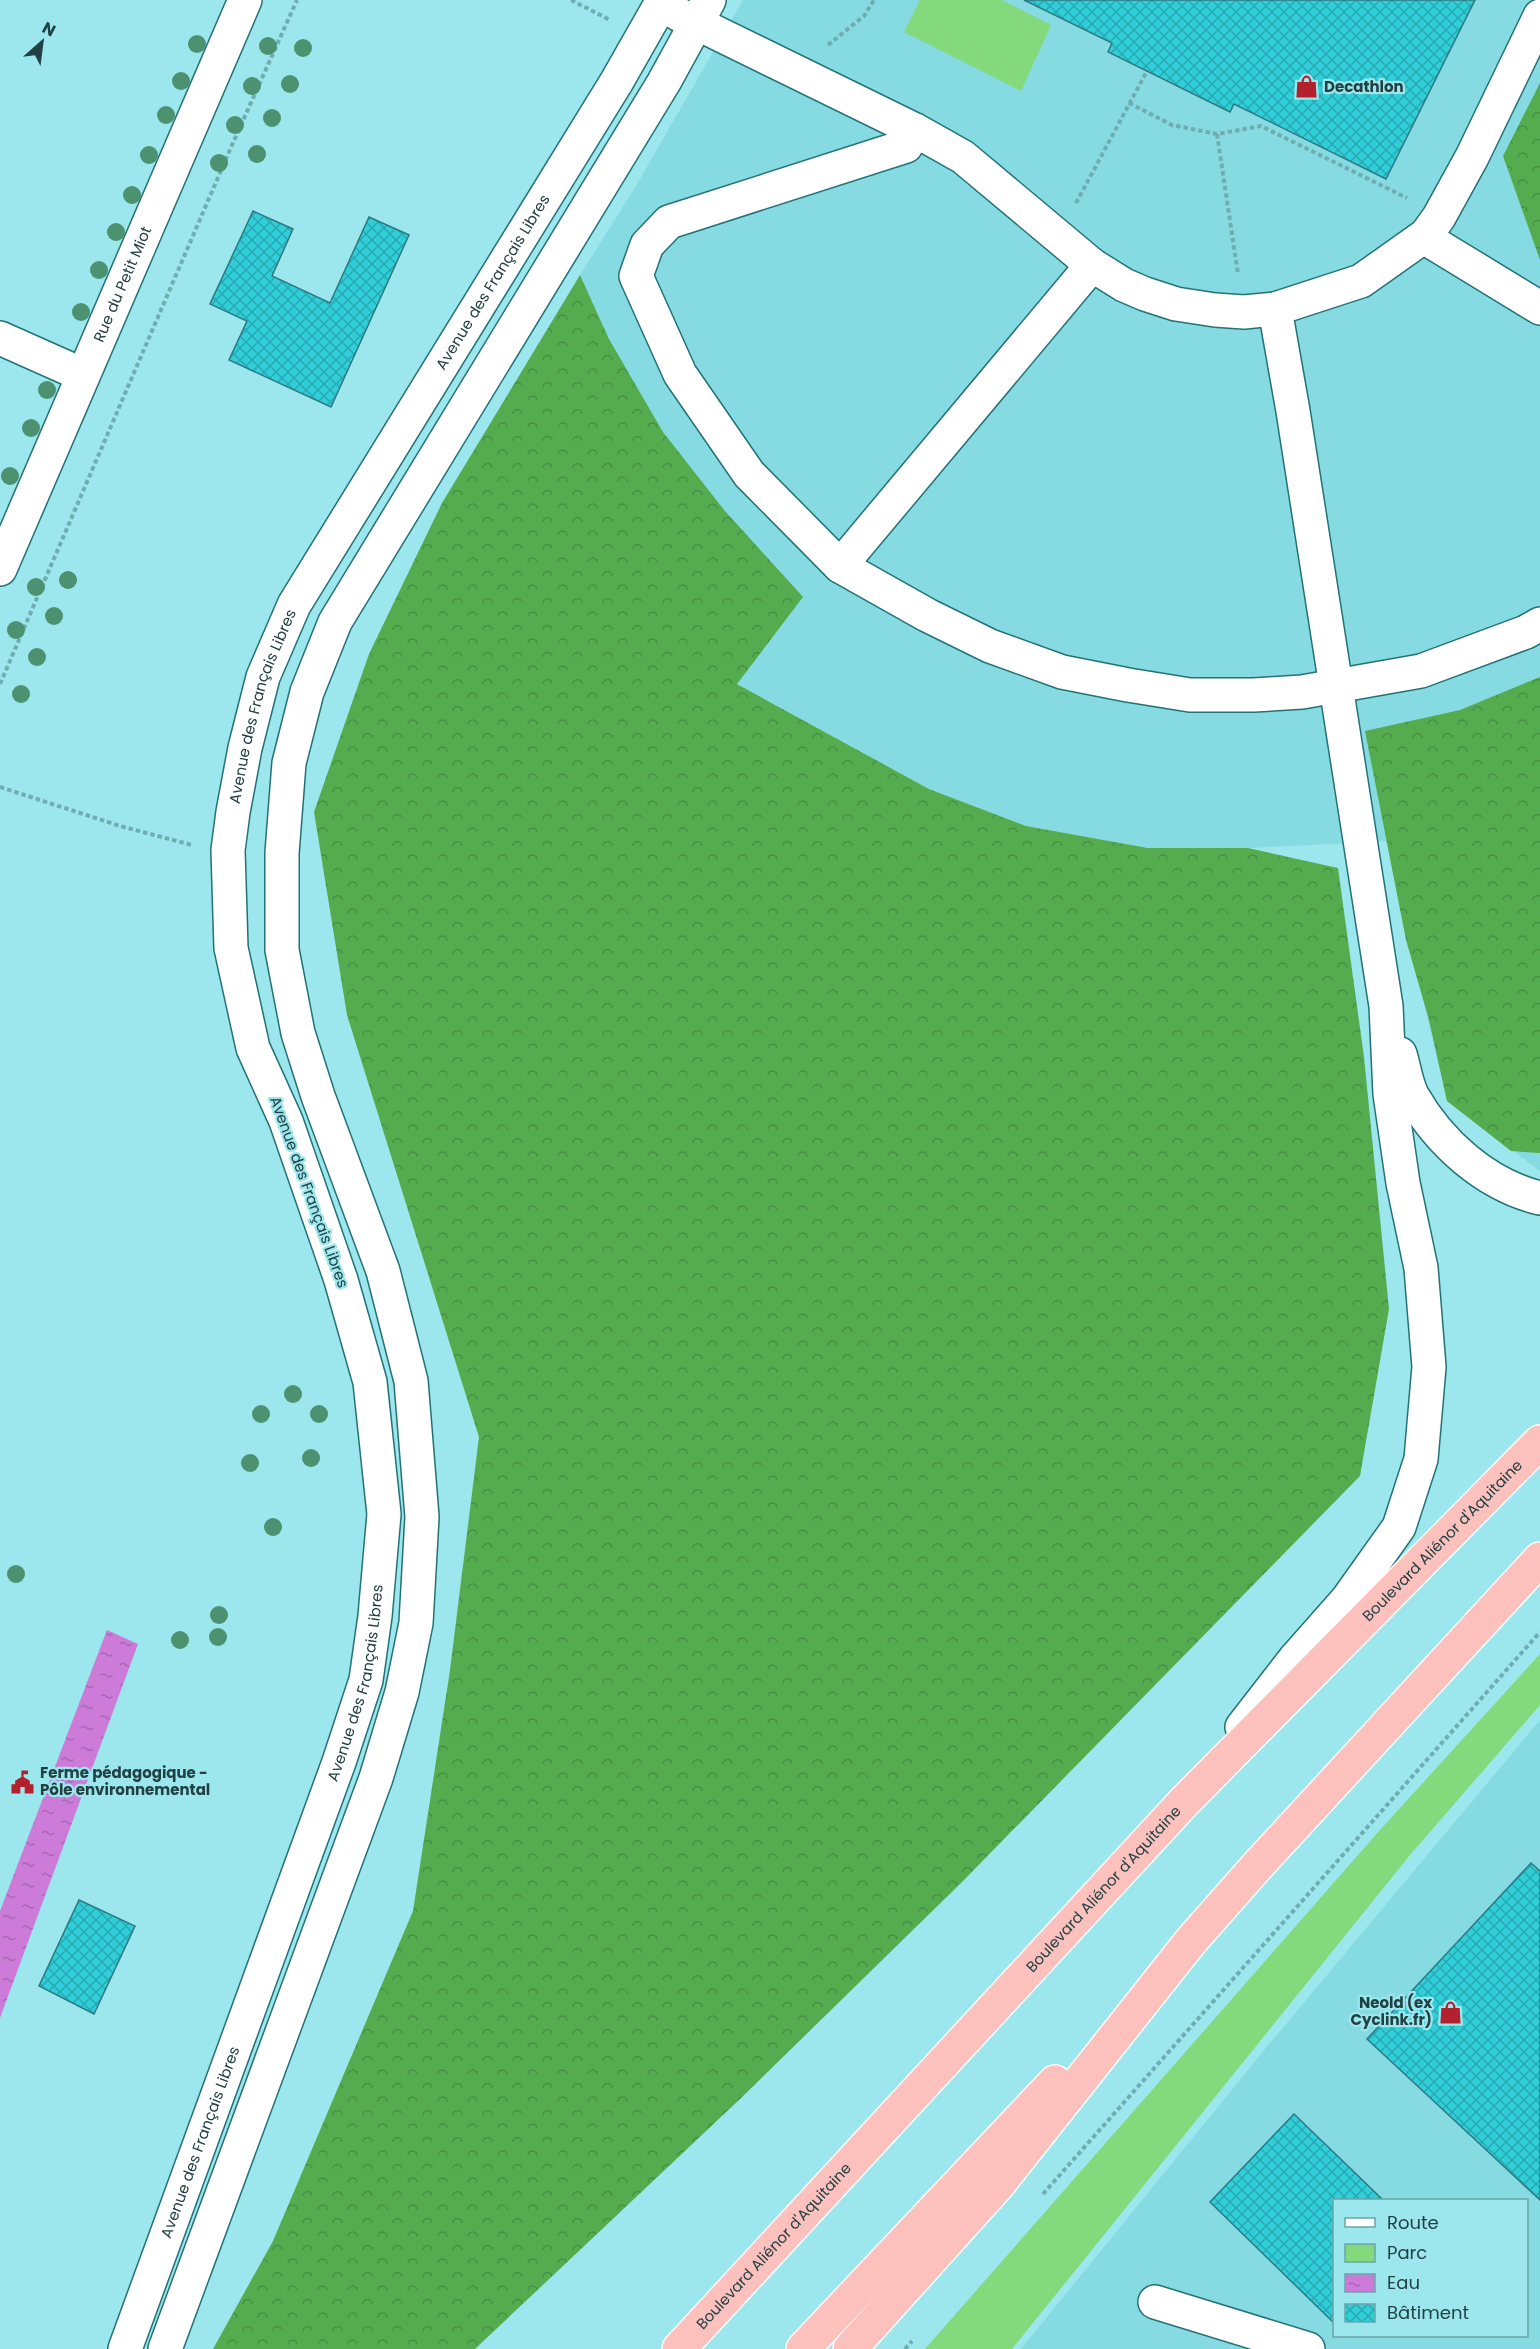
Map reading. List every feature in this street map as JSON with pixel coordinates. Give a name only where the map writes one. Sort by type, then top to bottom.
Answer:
[{"type":"highway","name":"Boulevard Aliénor d'Aquitaine","points":[[679,2349],[1184,1802],[1540,1442]]},
{"type":"highway","points":[[803,2349],[979,2161],[1191,1941],[1540,1558]]},
{"type":"highway","points":[[850,2349],[997,2187],[1191,1941]]},
{"type":"street","name":"Rue du Petit Miot","points":[[0,568],[245,0]]},
{"type":"street","points":[[662,3],[703,11],[795,71],[915,130],[963,157],[1092,265],[1124,285],[1176,304],[1234,311],[1275,309],[1361,281],[1432,226],[1472,157],[1540,16]]},
{"type":"street","name":"Avenue des Français Libres","points":[[125,2349],[339,1762],[366,1680],[375,1616],[384,1514],[370,1382],[341,1280],[286,1120],[254,1048],[231,948],[228,850],[245,748],[263,677],[294,605],[617,81],[662,3]]},
{"type":"street","points":[[165,2349],[376,1778],[402,1692],[416,1623],[422,1517],[411,1381],[383,1271],[318,1096],[298,1033],[282,951],[282,853],[289,763],[307,692],[335,622],[664,82],[703,11]]},
{"type":"street","points":[[915,130],[906,146],[669,222],[647,245],[636,276],[680,374],[749,474],[840,566],[927,615],[990,646],[1062,672],[1190,695],[1302,692],[1421,671],[1526,632],[1540,624]]},
{"type":"street","points":[[1432,226],[1435,244],[1540,308]]},
{"type":"street","points":[[840,566],[1092,265]]},
{"type":"street","points":[[1184,1802],[1294,1660],[1347,1600],[1399,1527],[1421,1458],[1429,1367],[1422,1268],[1403,1183],[1390,1094],[1386,1006],[1275,309]]},
{"type":"street","points":[[0,338],[83,375]]},
{"type":"street","points":[[1386,1006],[1411,1093],[1432,1124],[1459,1153],[1488,1178],[1523,1194],[1540,1198]]},
{"type":"street","points":[[1155,2302],[1308,2349]]},
{"type":"street","points":[[671,2349],[701,2324]]},
{"type":"path","points":[[0,684],[227,156],[297,0]]},
{"type":"path","points":[[571,0],[615,23]]},
{"type":"path","points":[[795,71],[864,16],[874,0]]},
{"type":"path","points":[[1129,103],[1172,125],[1217,134],[1261,126],[1408,198],[1432,226]]},
{"type":"path","points":[[0,787],[120,826],[198,847]]},
{"type":"path","points":[[1040,2197],[1540,1632]]},
{"type":"path","points":[[905,2349],[913,2340]]},
{"type":"shaded area","points":[[743,0],[1540,0],[1540,1171],[1447,1101],[1386,841],[1248,848],[1149,848],[1026,826],[929,789],[736,683],[725,511],[663,432],[609,339],[580,275],[636,186]]},
{"type":"shaded area","points":[[1540,1720],[1540,2349],[1021,2349],[1261,2054]]},
{"type":"green space","points":[[920,0],[1002,0],[1051,25],[1021,91],[904,32]]},
{"type":"green space","points":[[1540,83],[1540,260],[1503,156]]},
{"type":"green space","points":[[580,275],[609,339],[663,432],[725,511],[803,597],[737,684],[929,789],[1026,826],[1148,848],[1248,848],[1338,868],[1364,1057],[1389,1309],[1360,1476],[961,1883],[740,2099],[475,2349],[213,2349],[273,2241],[413,1911],[450,1670],[479,1437],[347,1015],[314,812],[369,654],[442,503]]},
{"type":"green space","points":[[1540,677],[1540,1153],[1511,1151],[1447,1101],[1429,1020],[1406,940],[1365,731],[1460,710]]},
{"type":"green space","points":[[1540,1654],[1540,1705],[1410,1855],[1012,2349],[925,2349],[1380,1830]]},
{"type":"water","points":[[107,1630],[138,1644],[0,2018],[0,1911]]},
{"type":"building","name":"Decathlon","points":[[1024,0],[1475,0],[1386,179],[1234,104],[1230,112],[1108,52],[1112,43]]},
{"type":"building","points":[[253,211],[293,229],[272,276],[330,303],[369,217],[409,235],[331,407],[229,360],[247,321],[210,304]]},
{"type":"building","points":[[1531,1863],[1540,1871],[1540,2200],[1367,2039]]},
{"type":"building","points":[[79,1900],[135,1926],[94,2014],[39,1986]]},
{"type":"building","points":[[1294,2114],[1382,2199],[1333,2199],[1333,2322],[1210,2202]]},
{"type":"place","name":"Decathlon","points":[[1306,87]]},
{"type":"place","name":"Ferme pédagogique - Pôle environnemental","points":[[22,1782]]},
{"type":"place","name":"Neold (ex Cyclink.fr)","points":[[1450,2012]]}]
